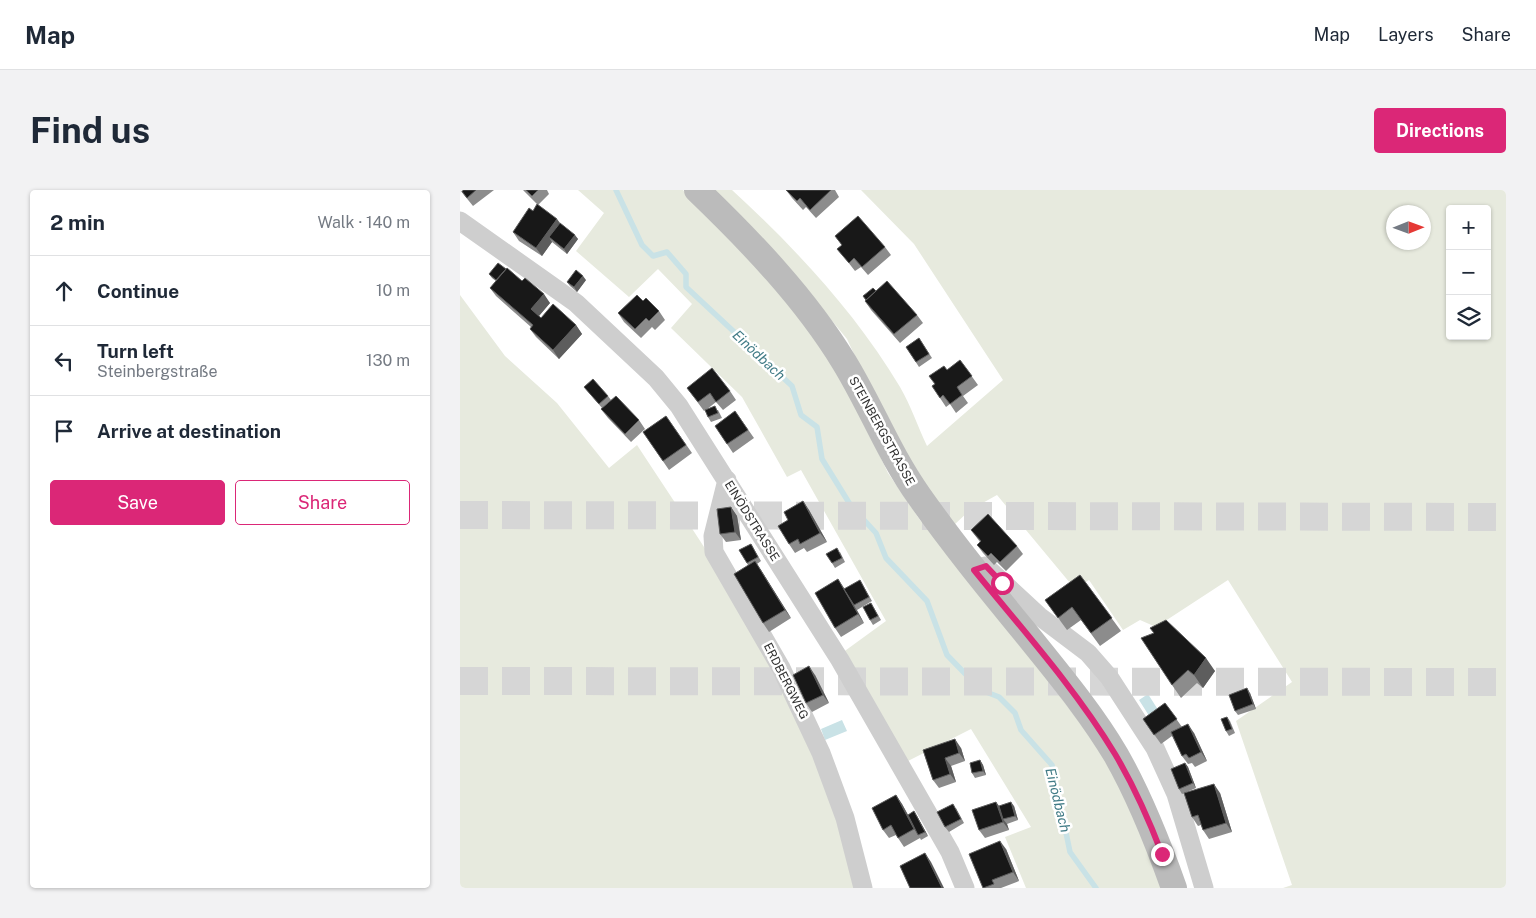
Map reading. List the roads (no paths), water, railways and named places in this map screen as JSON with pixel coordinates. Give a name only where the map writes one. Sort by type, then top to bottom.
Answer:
[{"type":"main road","name":"STEINBERGSTRASSE","points":[[697,190],[789,287],[819,322],[861,390],[879,430],[917,494],[974,570],[1055,670],[1116,755],[1150,824],[1174,888]]},
{"type":"street","name":"EINÖDSTRASSE","points":[[460,221],[576,303],[656,378],[680,406],[840,660],[950,852],[965,888]]},
{"type":"street","name":"ERDBERGWEG","points":[[726,480],[713,536],[714,552],[781,668],[822,753],[846,818],[864,888]]},
{"type":"street","points":[[974,570],[986,566],[1039,616],[1088,652],[1109,677],[1155,748],[1176,794],[1204,888]]},
{"type":"water","points":[[1148,694],[1162,716],[1153,722],[1139,700]]},
{"type":"water","points":[[842,720],[847,731],[825,740],[821,729]]},
{"type":"waterway","name":"Einödbach","points":[[616,190],[642,245],[653,256],[667,252],[686,274],[686,287],[792,386],[801,415],[817,427],[822,459],[851,506],[876,533],[886,558],[927,601],[947,655],[981,690],[999,697],[1015,713],[1021,730],[1052,765],[1070,852],[1096,888]]},
{"type":"tunnel","points":[[460,515],[1506,517]]},
{"type":"tunnel","points":[[460,681],[1506,682]]}]
